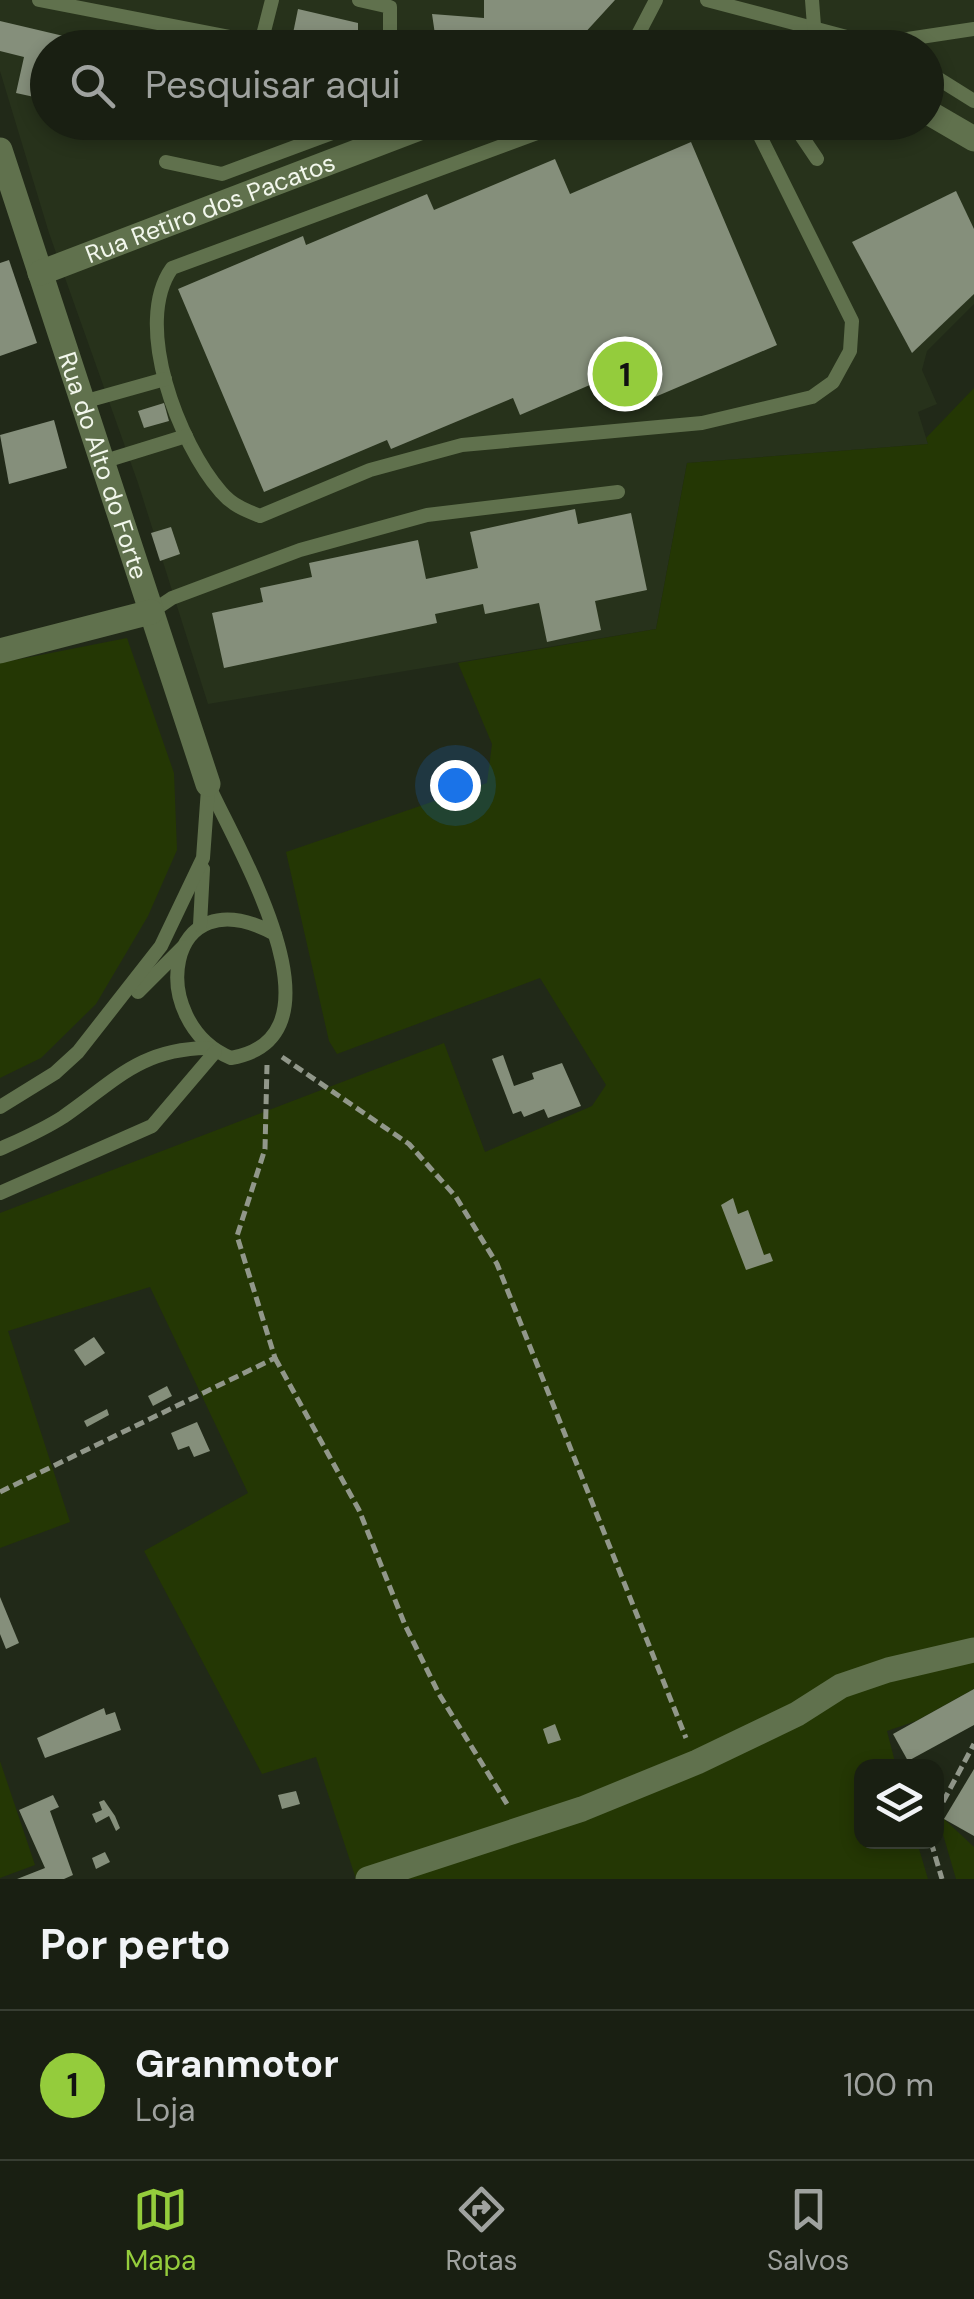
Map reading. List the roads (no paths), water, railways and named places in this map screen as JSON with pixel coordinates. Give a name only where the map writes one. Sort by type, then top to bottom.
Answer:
[{"type":"street","points":[[944,122],[974,139]]},
{"type":"street","name":"Rua Retiro dos Pacatos","points":[[40,272],[388,140]]},
{"type":"street","name":"Rua do Alto do Forte","points":[[0,150],[208,784]]},
{"type":"street","points":[[0,651],[152,612]]},
{"type":"street","points":[[368,1879],[521,1828],[697,1762],[797,1714],[841,1686],[888,1670],[974,1650]]},
{"type":"lane","points":[[39,0],[194,30]]},
{"type":"lane","points":[[264,30],[272,0]]},
{"type":"lane","points":[[359,0],[390,7],[390,30]]},
{"type":"lane","points":[[640,30],[656,0]]},
{"type":"lane","points":[[707,0],[828,30]]},
{"type":"lane","points":[[812,0],[814,26]]},
{"type":"lane","points":[[944,35],[974,29]]},
{"type":"lane","points":[[944,83],[974,101]]},
{"type":"lane","points":[[166,162],[222,174],[314,140]]},
{"type":"lane","points":[[518,140],[172,268],[160,284],[154,318],[166,378],[186,436],[222,493],[237,506],[260,516],[370,470],[462,445],[702,423],[812,397],[833,382],[850,352],[852,321],[763,140]]},
{"type":"lane","points":[[804,140],[817,159]]},
{"type":"lane","points":[[82,402],[166,378]]},
{"type":"lane","points":[[102,462],[186,436]]},
{"type":"lane","points":[[152,612],[172,598],[300,550],[427,515],[618,492]]},
{"type":"lane","points":[[200,925],[208,784]]},
{"type":"lane","points":[[0,1149],[66,1115],[127,1067],[156,1055],[211,1050],[231,1058],[267,1047],[283,1026],[288,997],[275,934],[208,784]]},
{"type":"lane","points":[[78,1052],[162,946],[203,858]]},
{"type":"lane","points":[[0,1107],[54,1073],[78,1052],[200,925],[219,916],[245,918],[275,934]]},
{"type":"lane","points":[[183,947],[177,986],[185,1014],[211,1050]]},
{"type":"lane","points":[[0,1193],[152,1126],[211,1050]]},
{"type":"place","name":"Granmotor","points":[[625,374]]}]
